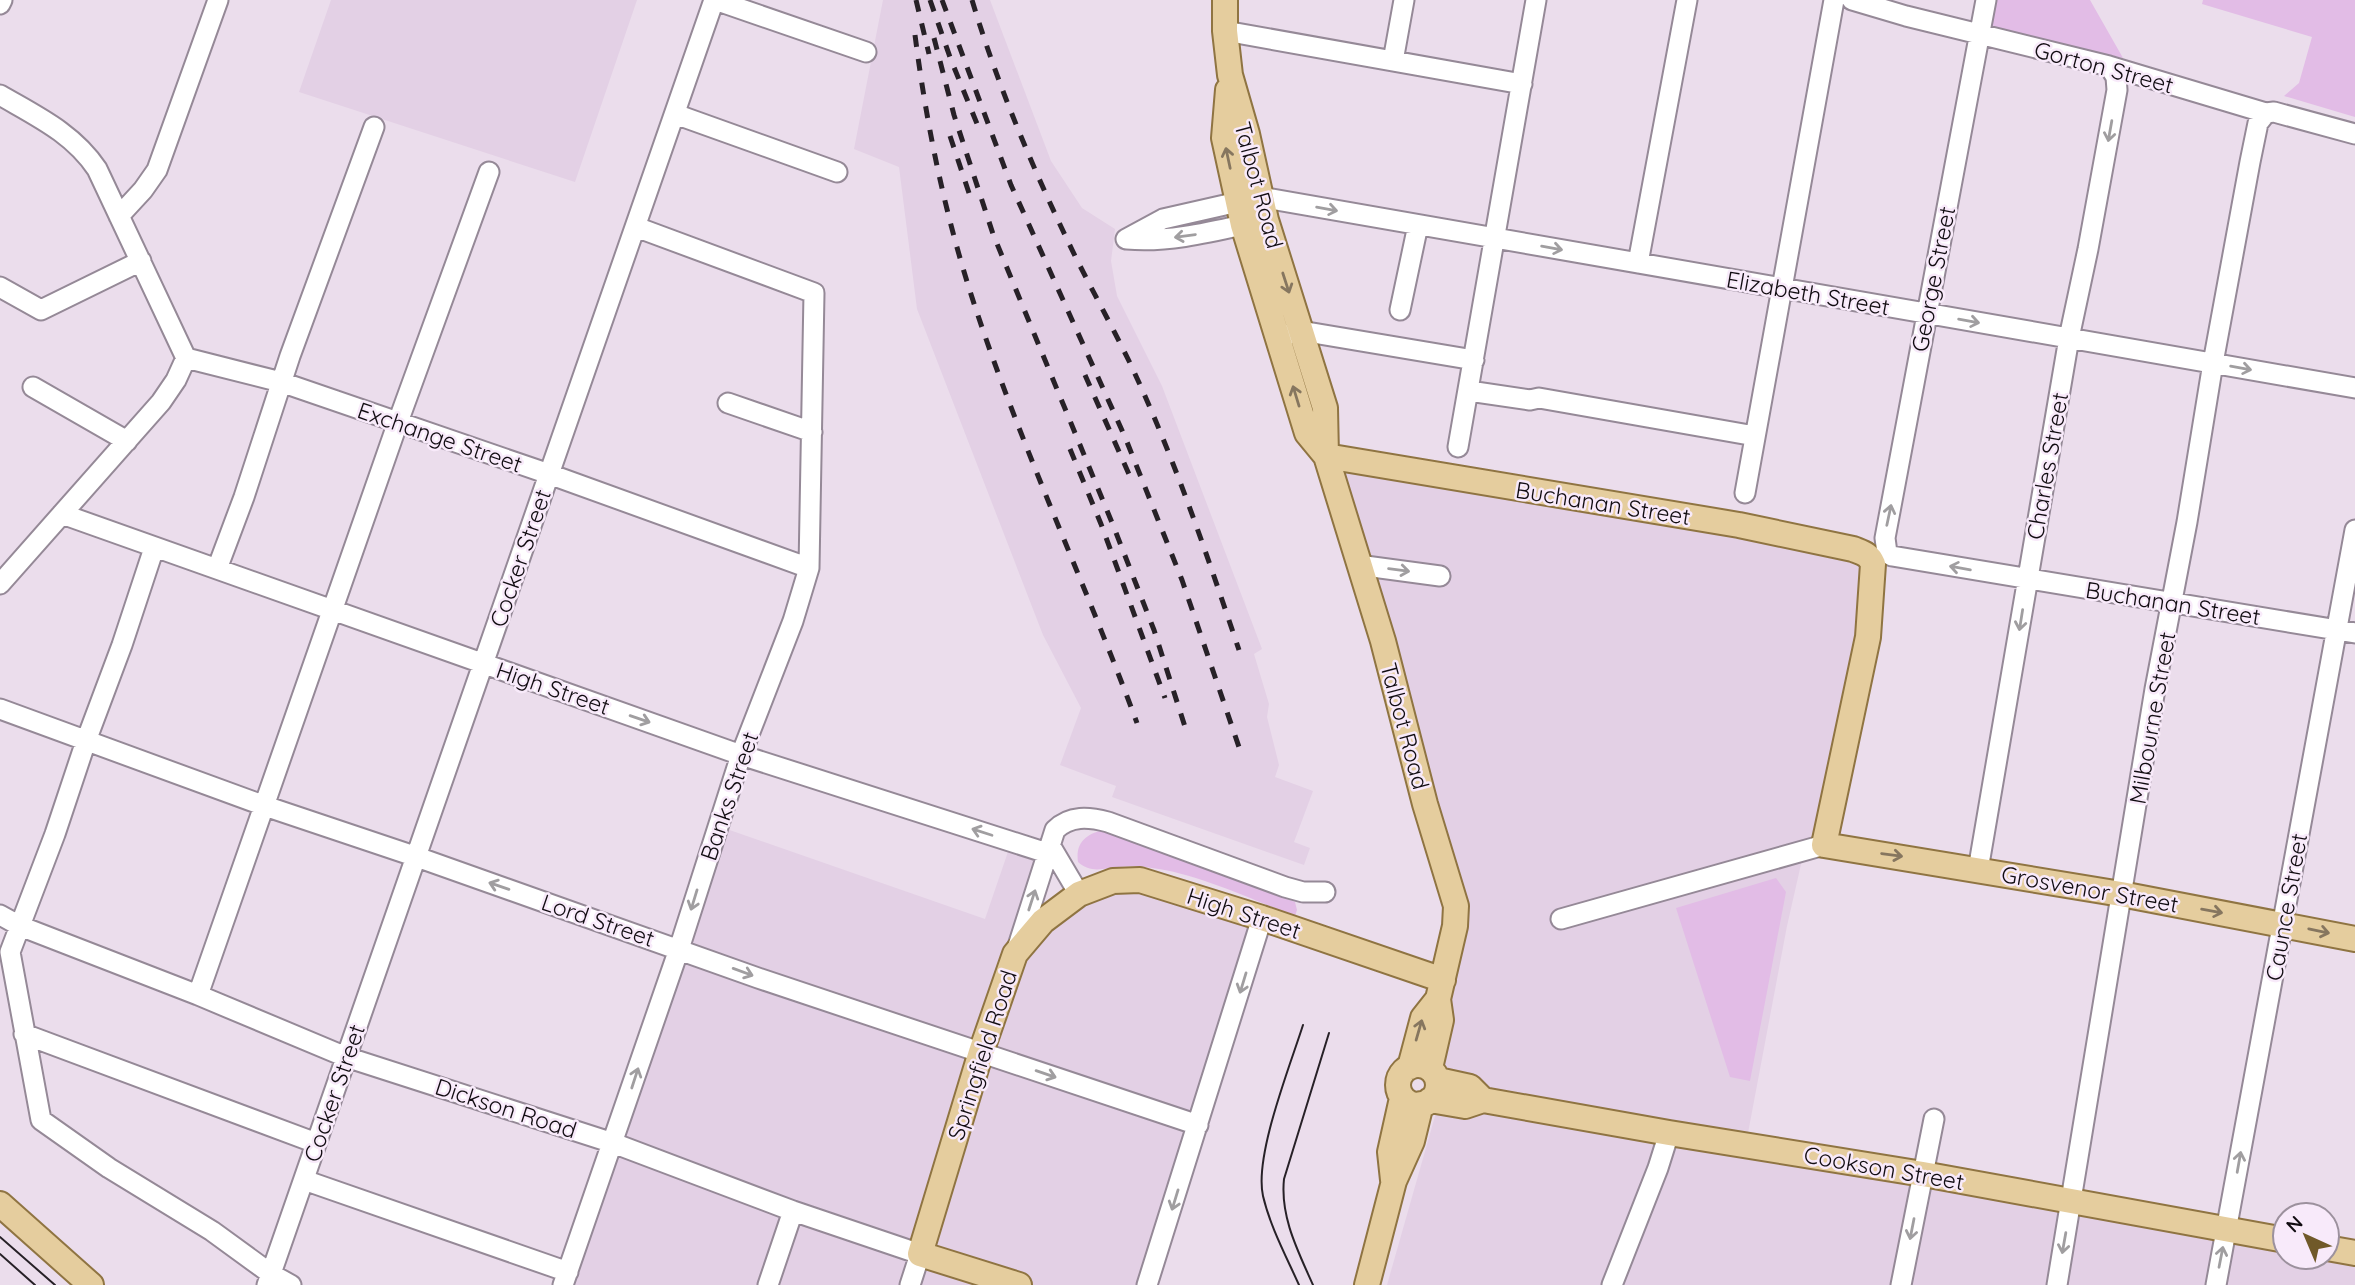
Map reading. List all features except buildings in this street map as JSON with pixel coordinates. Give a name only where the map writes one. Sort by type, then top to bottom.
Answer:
[{"type":"main road","name":"Talbot Road","points":[[1225,0],[1230,75],[1247,134],[1252,211],[1277,337],[1307,433],[1326,456]]},
{"type":"main road","name":"Talbot Road","points":[[1252,211],[1301,331],[1325,408],[1326,456],[1383,641],[1425,804],[1455,906],[1452,941],[1441,990],[1423,1018],[1422,1086],[1390,1152],[1394,1181],[1367,1285]]},
{"type":"main road","name":"Buchanan Street","points":[[1326,456],[1739,525],[1853,549],[1867,555],[1879,565]]},
{"type":"main road","name":"George Street","points":[[1824,845],[1868,637],[1879,565]]},
{"type":"main road","name":"Grosvenor Street","points":[[1824,845],[2121,894],[2355,939]]},
{"type":"main road","name":"High Street","points":[[1015,954],[1043,921],[1079,894],[1114,881],[1132,879],[1262,918],[1408,967],[1441,990]]},
{"type":"main road","points":[[1408,967],[1452,941]]},
{"type":"main road","name":"Springfield Road","points":[[920,1254],[981,1052],[1015,954]]},
{"type":"main road","name":"Cookson Street","points":[[1422,1086],[1465,1106],[1483,1100],[1923,1174],[2271,1237]]},
{"type":"main road","points":[[0,1204],[91,1285]]},
{"type":"main road","name":"Dickson Road","points":[[920,1254],[1019,1285]]},
{"type":"street","points":[[119,216],[157,170],[218,0]]},
{"type":"street","points":[[714,0],[866,52]]},
{"type":"street","name":"Cocker Street","points":[[269,1280],[714,0]]},
{"type":"street","points":[[1393,61],[1404,0]]},
{"type":"street","points":[[1458,447],[1536,0]]},
{"type":"street","points":[[1638,263],[1687,0]]},
{"type":"street","points":[[1745,493],[1835,0]]},
{"type":"street","name":"Gorton Street","points":[[1852,0],[2109,66],[2266,113],[2274,112],[2355,134]]},
{"type":"street","name":"George Street","points":[[1879,565],[1887,553],[1885,538],[1986,0]]},
{"type":"street","points":[[1225,31],[1522,84]]},
{"type":"street","name":"Charles Street","points":[[1978,870],[2069,338],[2117,90],[2116,77],[2109,66]]},
{"type":"street","points":[[0,95],[74,141],[97,169],[186,358],[176,380],[161,402],[3,577]]},
{"type":"street","name":"Milbourne Street","points":[[2057,1285],[2121,894],[2213,363],[2258,124],[2266,113]]},
{"type":"street","points":[[675,114],[837,172]]},
{"type":"street","points":[[217,569],[244,497],[281,382],[374,127]]},
{"type":"street","points":[[198,995],[398,422],[489,172]]},
{"type":"street","name":"Elizabeth Street","points":[[1252,211],[1418,225],[2355,388]]},
{"type":"street","points":[[1400,310],[1418,225]]},
{"type":"street","name":"Banks Street","points":[[565,1278],[679,949],[741,755],[793,621],[809,568],[814,293],[636,227]]},
{"type":"street","points":[[0,287],[41,310],[141,261]]},
{"type":"street","points":[[1277,337],[1301,331],[1474,360]]},
{"type":"street","name":"Exchange Street","points":[[186,358],[281,382],[549,474],[809,568]]},
{"type":"street","points":[[33,387],[127,442]]},
{"type":"street","points":[[1469,391],[1530,400],[1539,398],[1755,436]]},
{"type":"street","points":[[728,403],[812,432]]},
{"type":"street","name":"High Street","points":[[62,514],[741,755],[1052,842]]},
{"type":"street","name":"Caunce Street","points":[[2216,1285],[2283,924],[2346,631],[2355,530]]},
{"type":"street","points":[[154,548],[55,834],[10,952],[24,1034],[41,1120],[109,1168],[212,1231],[269,1280],[291,1285]]},
{"type":"street","points":[[1358,565],[1440,576]]},
{"type":"street","name":"Buchanan Street","points":[[1879,565],[2028,579],[2346,631]]},
{"type":"street","name":"Lord Street","points":[[0,709],[265,806],[417,856],[758,978],[1198,1125]]},
{"type":"street","points":[[1079,894],[1052,842],[1067,821],[1092,818],[1286,887],[1303,892],[1325,892]]},
{"type":"street","name":"Springfield Road","points":[[1015,954],[1052,842]]},
{"type":"street","points":[[1561,919],[1824,845]]},
{"type":"street","name":"Dickson Road","points":[[0,915],[20,926],[198,995],[346,1057],[613,1143],[920,1254]]},
{"type":"street","points":[[1147,1285],[1262,918]]},
{"type":"street","points":[[24,1034],[317,1143]]},
{"type":"street","points":[[1901,1285],[1934,1119]]},
{"type":"street","points":[[1612,1285],[1658,1168],[1668,1133]]},
{"type":"street","points":[[304,1180],[565,1278]]},
{"type":"street","points":[[768,1285],[793,1210]]},
{"type":"street","name":"Springfield Road","points":[[909,1285],[920,1254]]},
{"type":"shaded area","points":[[331,0],[637,0],[575,182],[299,92]]},
{"type":"shaded area","points":[[883,0],[990,0],[1051,161],[1082,208],[1115,229],[1111,261],[1117,296],[1162,386],[1262,649],[1254,654],[1269,704],[1267,717],[1279,765],[1275,777],[1313,791],[1294,842],[1310,848],[1304,865],[1112,797],[1116,786],[1060,765],[1081,708],[1043,635],[917,309],[899,167],[854,149]]},
{"type":"shaded area","points":[[1993,0],[2090,0],[2123,58],[1987,28]]},
{"type":"shaded area","points":[[2203,0],[2355,0],[2355,117],[2284,96],[2299,83],[2312,37],[2202,4]]},
{"type":"shaded area","points":[[1326,456],[1867,555],[1832,811],[1804,851],[1748,1133],[2271,1237],[2271,1271],[2341,1271],[2341,1255],[2355,1253],[2355,1285],[1387,1285],[1445,1081],[1442,1044],[1455,926]]},
{"type":"shaded area","points":[[718,826],[985,919],[1011,843],[1047,853],[1026,937],[1103,884],[1262,918],[1151,1285],[563,1285]]},
{"type":"shaded area","points":[[1107,829],[1295,902],[1295,916],[1187,875],[1148,867],[1093,869],[1083,866],[1078,862],[1081,843],[1094,833]]},
{"type":"shaded area","points":[[1776,878],[1786,892],[1750,1081],[1730,1077],[1676,908]]},
{"type":"tram line","points":[[1299,1285],[1270,1218],[1263,1196],[1262,1179],[1268,1135],[1303,1025]]},
{"type":"tram line","points":[[1313,1285],[1287,1220],[1283,1193],[1284,1179],[1329,1033]]},
{"type":"tram line","points":[[0,1237],[55,1285]]},
{"type":"tram line","points":[[0,1254],[35,1285]]},
{"type":"railway","points":[[916,0],[929,54]]},
{"type":"railway","points":[[930,0],[980,131]]},
{"type":"railway","points":[[942,0],[1011,185],[1125,437],[1182,580],[1240,750]]},
{"type":"railway","points":[[972,0],[1002,89],[1038,176],[1129,361],[1160,432],[1239,650]]},
{"type":"railway","points":[[915,35],[936,163],[969,288],[1007,398],[1137,723]]},
{"type":"railway","points":[[934,38],[954,115],[993,234],[1154,630],[1187,733]]},
{"type":"railway","points":[[950,136],[972,202]]},
{"type":"railway","points":[[1085,375],[1132,481]]},
{"type":"railway","points":[[1070,449],[1101,524],[1165,698]]}]
